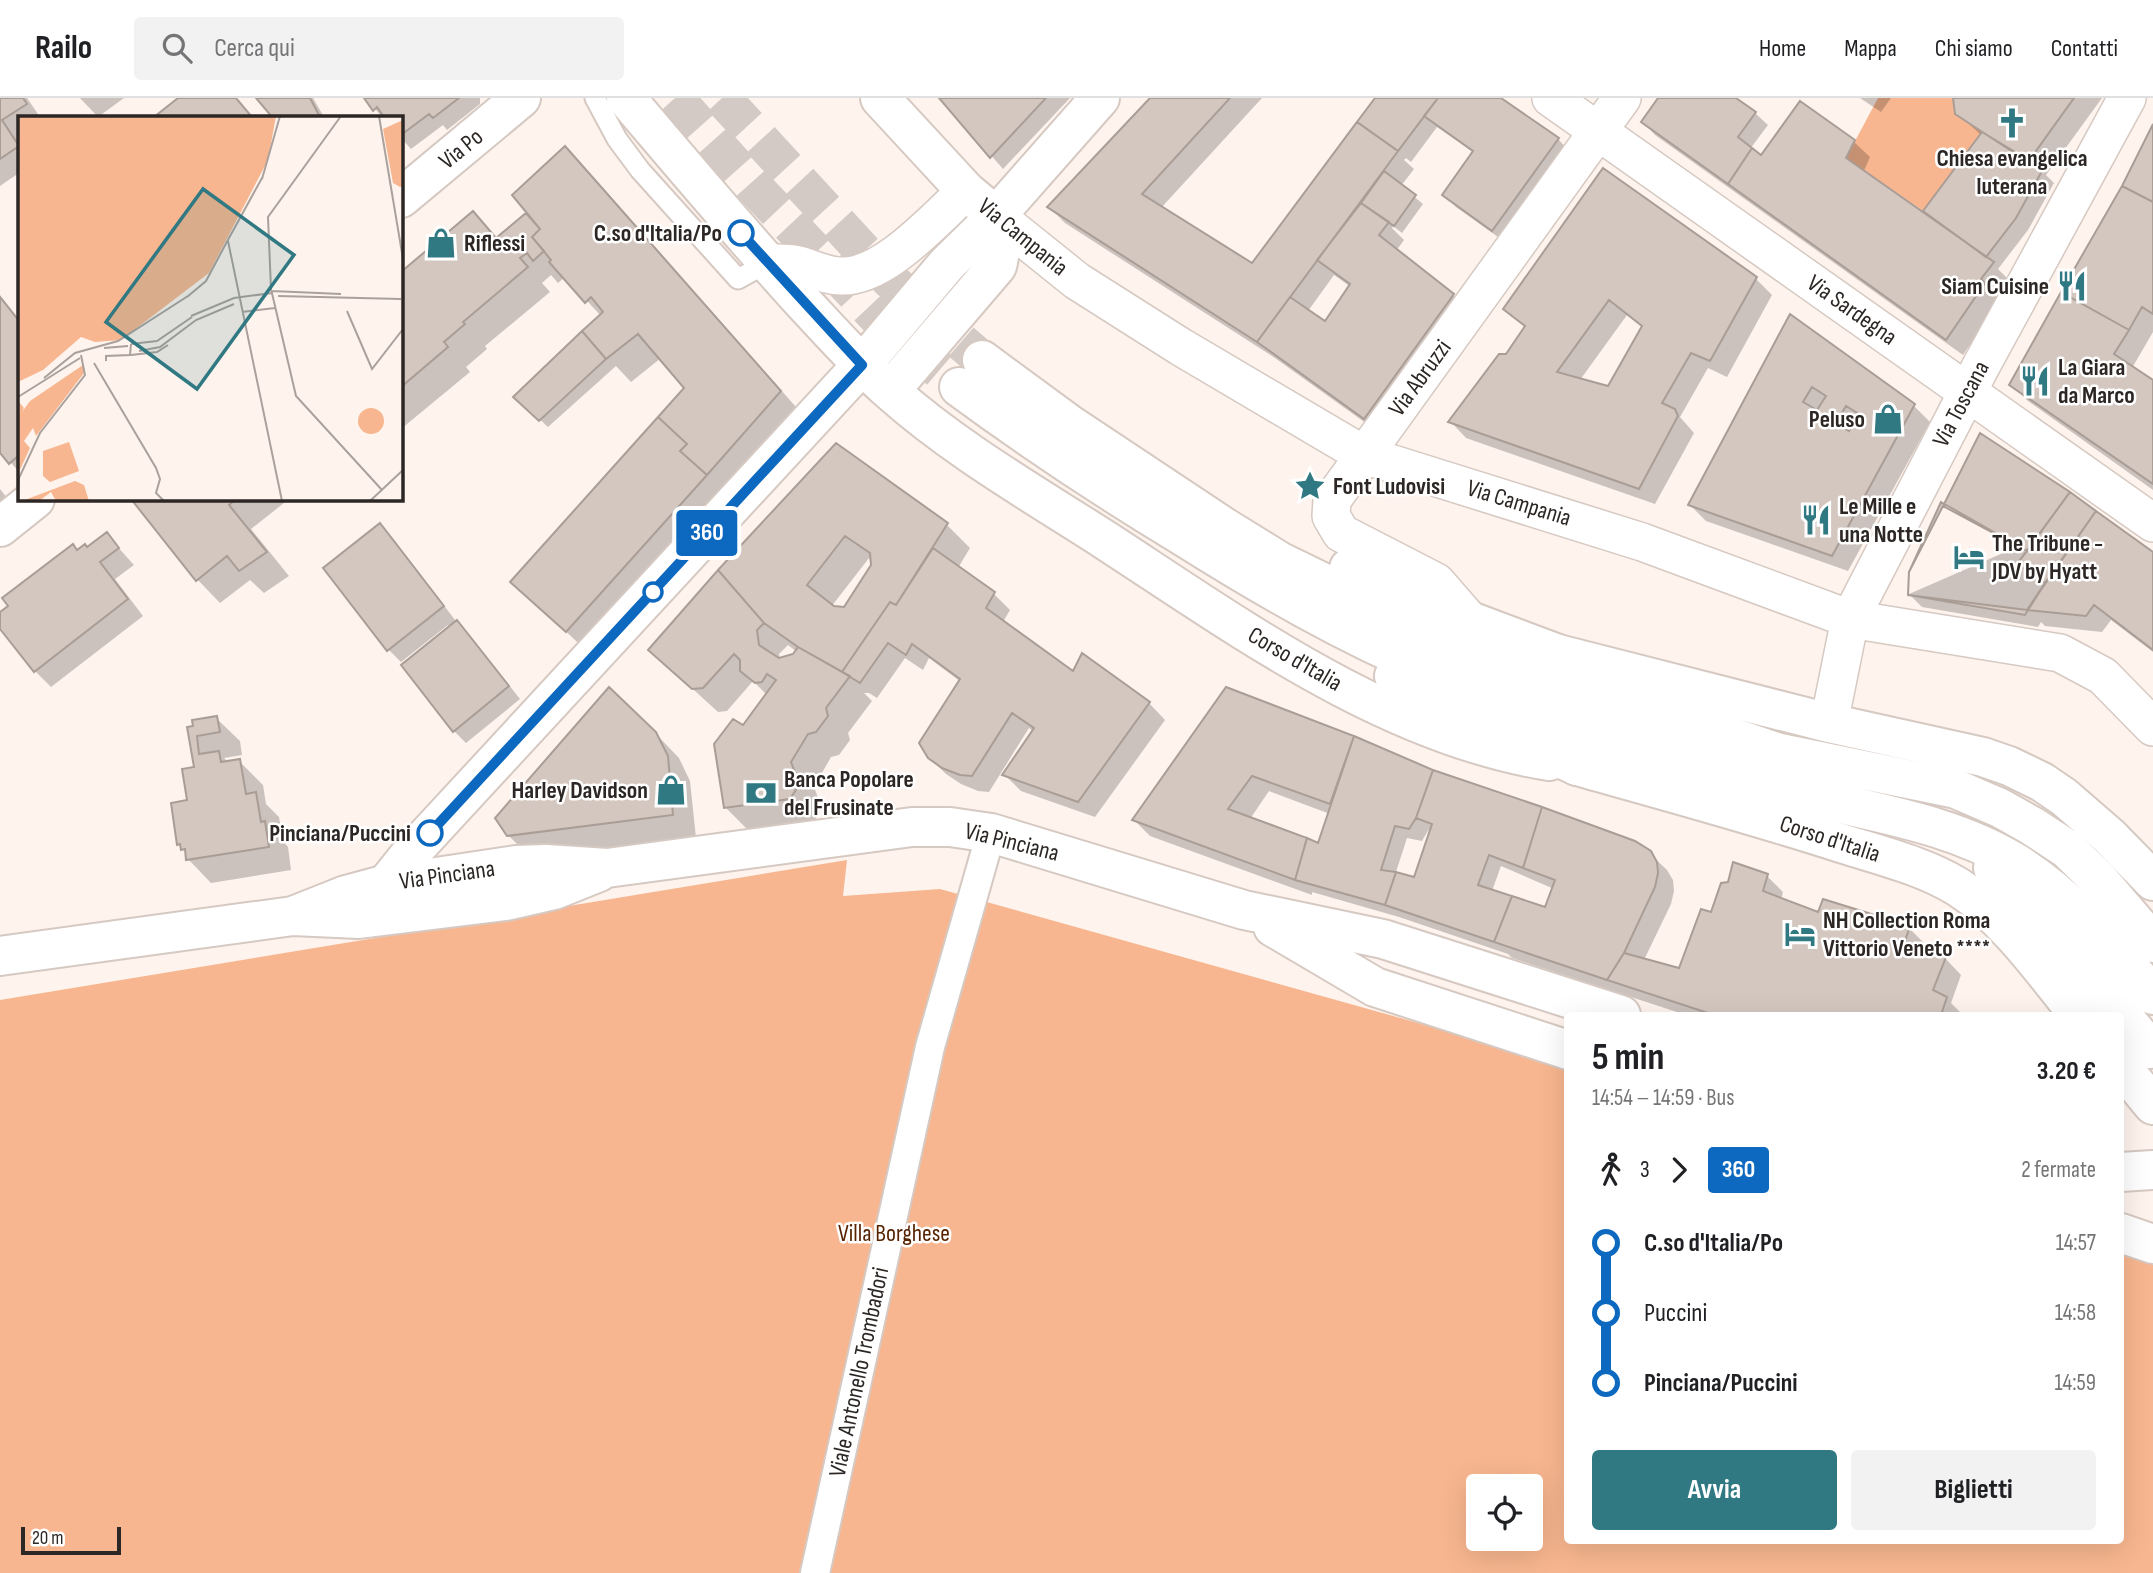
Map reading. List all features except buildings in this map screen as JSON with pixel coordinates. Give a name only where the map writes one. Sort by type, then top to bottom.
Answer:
[{"type":"main road","name":"Via Po","points":[[402,197],[521,98]]},
{"type":"main road","name":"Corso d'Italia","points":[[626,98],[767,263],[862,365],[890,391],[972,455],[1237,625],[1371,701],[1476,746],[1577,766],[1772,821],[1939,876],[1977,901],[1997,920],[2077,1012]]},
{"type":"main road","name":"Via Campania","points":[[880,98],[966,191],[996,216]]},
{"type":"main road","points":[[359,919],[383,885],[862,365],[947,264],[996,216],[1100,98]]},
{"type":"main road","points":[[890,391],[997,266],[1001,239],[996,216]]},
{"type":"main road","name":"Corso d'Italia","points":[[2153,943],[2099,880],[2067,849],[2000,808],[1956,789],[1776,752],[1726,735],[1590,698],[1445,642],[1279,561],[1069,424],[970,374],[1072,467],[1265,588],[1422,666],[1558,719],[1791,791],[1902,818],[1995,852],[2062,896],[2153,995]]},
{"type":"main road","points":[[1170,490],[1470,621],[1558,654],[1726,735]]},
{"type":"main road","points":[[0,527],[34,500]]},
{"type":"main road","points":[[1265,588],[1322,632],[1422,693],[1577,766]]},
{"type":"main road","points":[[1558,654],[1829,723],[1983,757],[2026,774],[2064,797],[2092,820],[2153,881]]},
{"type":"main road","name":"Via Pinciana","points":[[293,916],[346,895],[383,885],[516,865],[607,868],[912,827],[950,827],[991,832],[1244,910],[1382,939],[1612,1012]]},
{"type":"main road","points":[[1954,836],[2008,882],[2098,984],[2111,1012]]},
{"type":"main road","name":"Via Pinciana","points":[[0,956],[293,916],[359,919],[506,901],[554,890],[607,868]]},
{"type":"main road","name":"Via Pinciana","points":[[1244,910],[1375,987],[1564,1049]]},
{"type":"main road","points":[[2124,1039],[2143,1079]]},
{"type":"main road","points":[[2124,1172],[2153,1170]]},
{"type":"main road","points":[[2124,1234],[2153,1244]]},
{"type":"street","name":"Via Sardegna","points":[[1551,98],[2153,523]]},
{"type":"street","name":"Via Abruzzi","points":[[1470,621],[1436,582],[1423,573],[1347,537],[1338,529],[1331,516],[1332,499],[1622,98]]},
{"type":"street","name":"Via Toscana","points":[[1829,723],[1850,619],[1968,392],[2127,98]]},
{"type":"street","points":[[767,263],[796,264],[836,276],[860,275],[909,243],[966,191]]},
{"type":"street","name":"Via Campania","points":[[996,216],[1077,281],[1181,347],[1364,455],[1642,542],[1850,619],[2060,653],[2102,676],[2153,727]]},
{"type":"street","name":"Viale Antonello Trombadori","points":[[815,1573],[930,1047],[991,832]]},
{"type":"lane","points":[[595,98],[617,139],[640,170],[738,279],[767,263]]},
{"type":"green space","points":[[1878,98],[1953,98],[1956,114],[1982,132],[1923,211],[1846,158]]},
{"type":"green space","name":"Villa Borghese","points":[[847,860],[843,896],[940,889],[1564,1064],[1564,1544],[2124,1544],[2124,1246],[2153,1257],[2153,1573],[0,1573],[0,1000]]},
{"type":"tunnel","points":[[675,98],[879,319],[959,387]]},
{"type":"tunnel","points":[[722,98],[891,281],[982,360]]},
{"type":"bus line","name":"360","points":[[430,833],[862,365],[741,233]]},
{"type":"place","name":"Chiesa evangelica luterana","points":[[2012,123]]},
{"type":"place","name":"C.so d'Italia/Po","points":[[741,233]]},
{"type":"place","name":"Riflessi","points":[[441,243]]},
{"type":"place","name":"Siam Cuisine","points":[[2072,286]]},
{"type":"place","name":"La Giara da Marco","points":[[2035,381]]},
{"type":"place","name":"Peluso","points":[[1888,419]]},
{"type":"place","name":"Font Ludovisi","points":[[1310,486]]},
{"type":"place","name":"Le Mille e una Notte","points":[[1816,520]]},
{"type":"place","name":"The Tribune - JDV by Hyatt","points":[[1969,557]]},
{"type":"place","name":"Harley Davidson","points":[[671,790]]},
{"type":"place","name":"Banca Popolare del Frusinate","points":[[761,793]]},
{"type":"place","name":"Pinciana/Puccini","points":[[430,833]]},
{"type":"place","name":"NH Collection Roma Vittorio Veneto ****","points":[[1800,934]]}]
